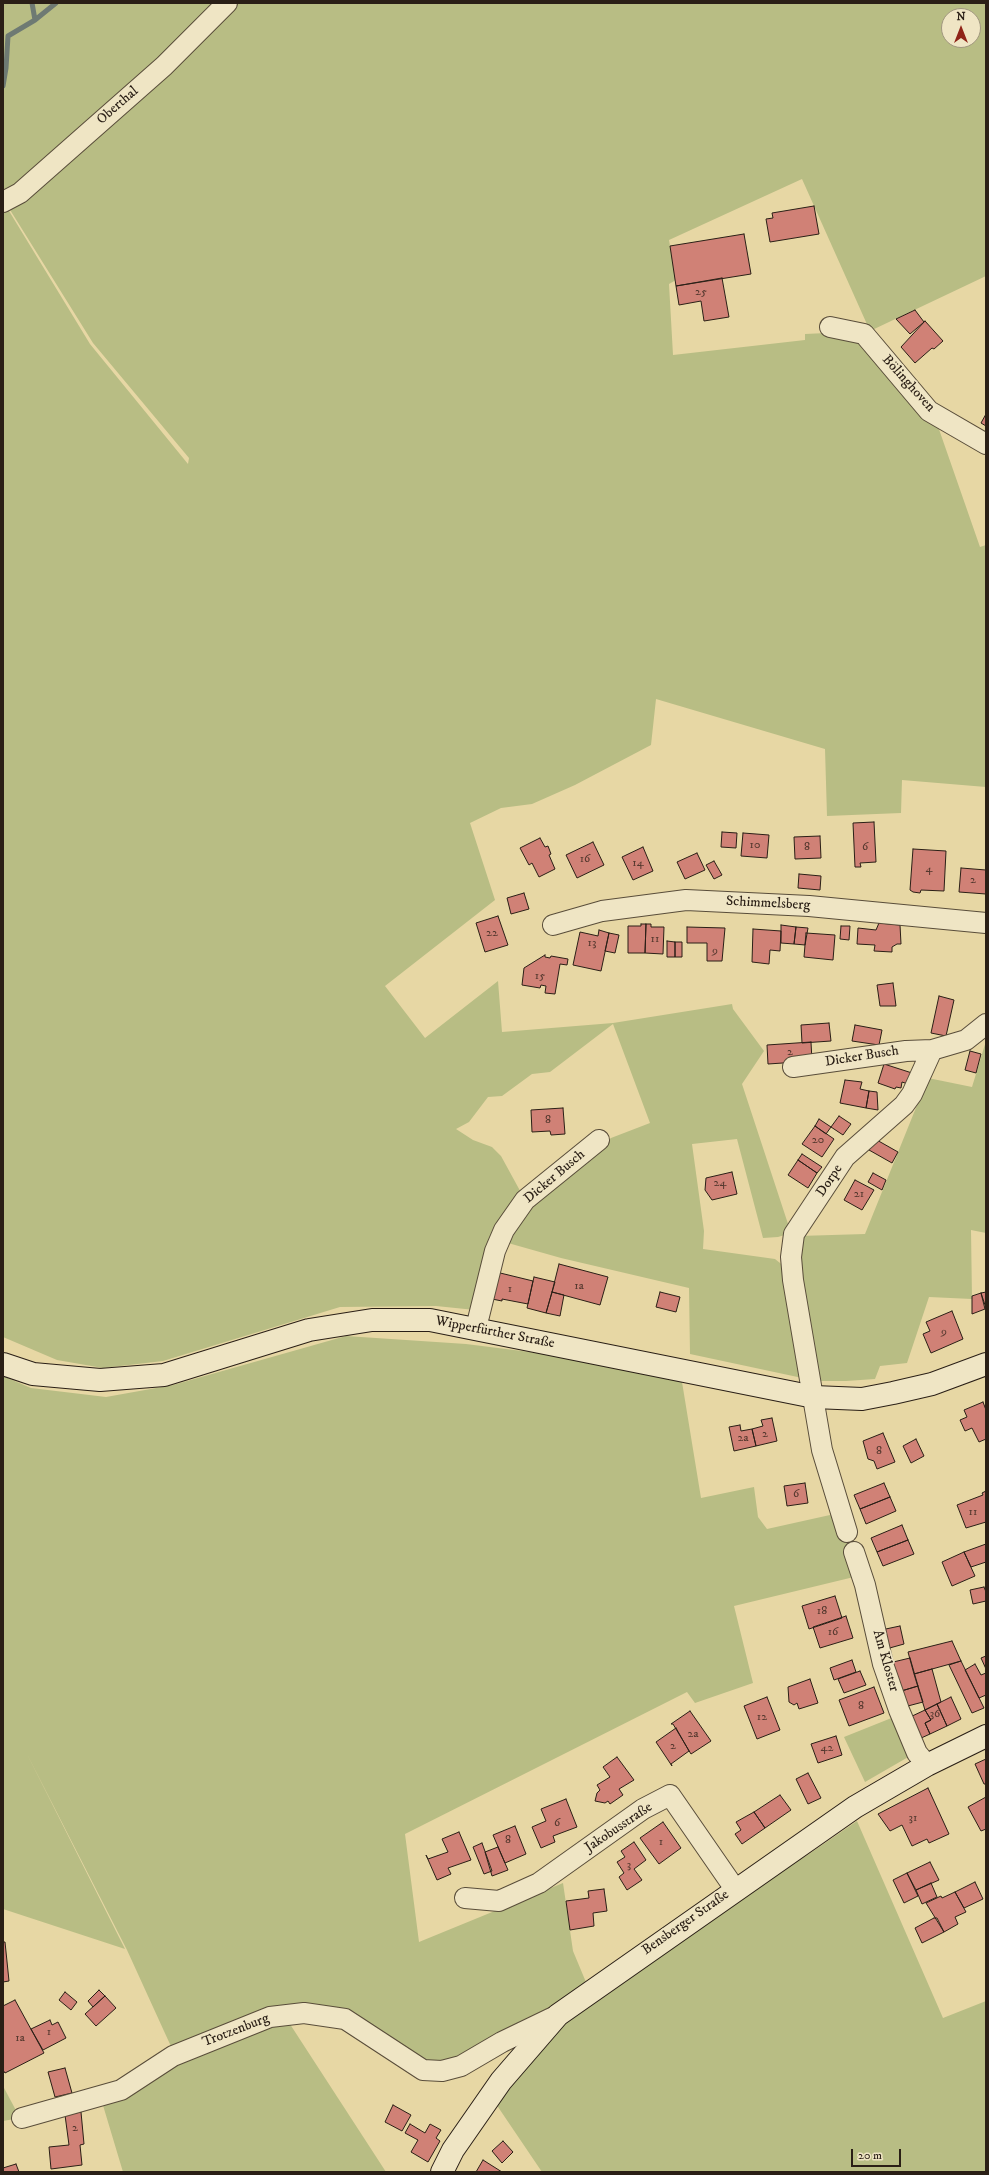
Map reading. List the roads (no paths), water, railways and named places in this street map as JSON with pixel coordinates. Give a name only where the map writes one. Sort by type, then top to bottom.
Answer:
[{"type":"main road","name":"Wipperfürther Straße","points":[[3,1364],[32,1374],[100,1380],[164,1375],[309,1330],[372,1320],[430,1320],[476,1328],[814,1397],[862,1399],[893,1394],[932,1384],[986,1364]]},
{"type":"main road","name":"Bensberger Straße","points":[[442,2172],[453,2150],[501,2081],[558,2015],[855,1806],[927,1765],[986,1736]]},
{"type":"street","name":"Oberthal","points":[[3,202],[20,193],[164,66],[227,3]]},
{"type":"street","name":"Bölinghoven","points":[[830,327],[864,334],[929,411],[986,444]]},
{"type":"street","name":"Schimmelsberg","points":[[553,925],[602,910],[686,900],[809,906],[986,923]]},
{"type":"street","points":[[932,1050],[966,1040],[986,1024]]},
{"type":"street","name":"Dicker Busch","points":[[793,1068],[906,1051],[932,1050]]},
{"type":"street","name":"Dorpe","points":[[814,1397],[790,1257],[794,1234],[845,1157],[904,1105],[912,1094],[932,1050]]},
{"type":"street","name":"Dicker Busch","points":[[476,1328],[495,1251],[504,1230],[525,1200],[599,1140]]},
{"type":"street","points":[[814,1397],[822,1450],[847,1532]]},
{"type":"street","name":"Am Kloster","points":[[854,1552],[865,1585],[885,1670],[917,1753],[927,1765]]},
{"type":"street","name":"Jakobusstraße","points":[[465,1898],[499,1901],[539,1884],[643,1809],[670,1795],[735,1889]]},
{"type":"street","name":"Trotzenburg","points":[[22,2118],[121,2090],[173,2056],[270,2017],[304,2013],[345,2019],[423,2070],[442,2071],[461,2066],[502,2042],[558,2015]]},
{"type":"waterway","points":[[32,3],[35,20]]},
{"type":"waterway","points":[[3,86],[8,36],[35,20],[56,3]]}]
